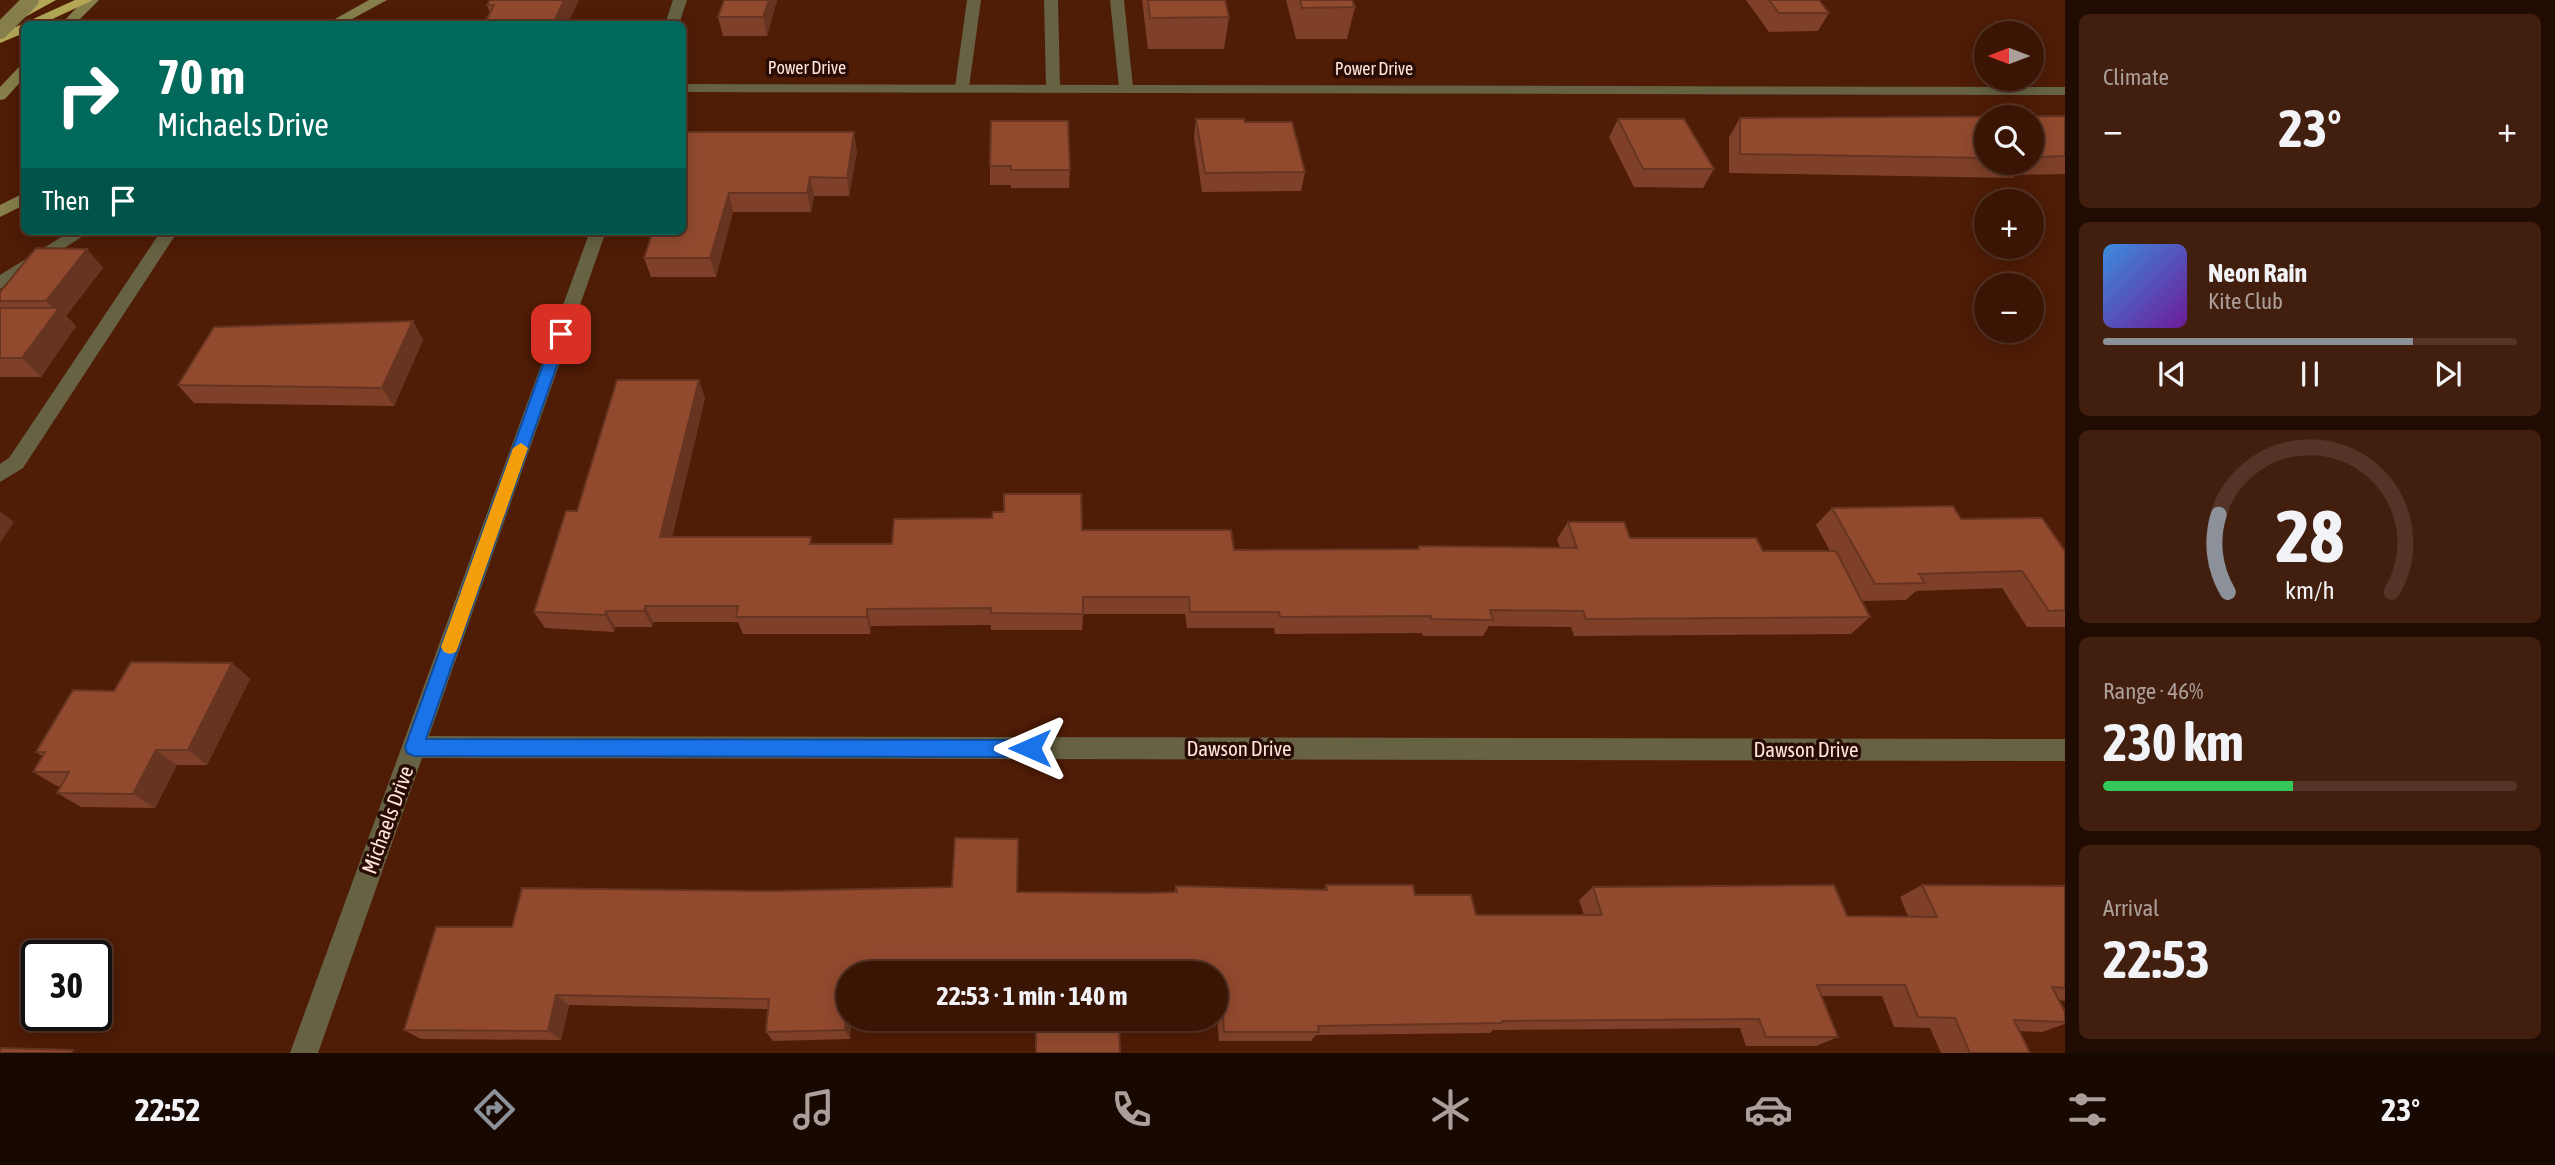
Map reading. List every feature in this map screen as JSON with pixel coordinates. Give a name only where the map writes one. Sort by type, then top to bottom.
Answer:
[{"type":"highway","points":[[0,25],[49,0]]},
{"type":"highway","points":[[39,21],[86,0]]},
{"type":"highway","points":[[0,39],[21,29]]},
{"type":"main road","points":[[0,31],[31,0]]},
{"type":"main road","points":[[71,21],[92,0]]},
{"type":"main road","points":[[339,21],[380,0]]},
{"type":"main road","points":[[0,96],[21,73]]},
{"type":"main road","points":[[0,212],[21,200]]},
{"type":"street","points":[[672,21],[680,0]]},
{"type":"street","points":[[962,87],[974,0]]},
{"type":"street","points":[[1051,0],[1054,87]]},
{"type":"street","points":[[1117,0],[1126,87]]},
{"type":"street","name":"Power Drive","points":[[686,88],[1126,87],[2065,92]]},
{"type":"street","points":[[0,283],[77,235]]},
{"type":"street","points":[[0,474],[16,463],[167,235]]},
{"type":"street","name":"Michaels Drive","points":[[304,1053],[597,235]]},
{"type":"street","name":"Dawson Drive","points":[[414,747],[2065,751]]},
{"type":"building","points":[[490,0],[564,0],[554,21],[486,21],[494,5],[487,5]]},
{"type":"building","points":[[724,0],[769,0],[763,17],[718,17]]},
{"type":"building","points":[[1148,0],[1225,0],[1229,17],[1150,18]]},
{"type":"building","points":[[1300,0],[1352,0],[1355,7],[1302,8]]},
{"type":"building","points":[[1769,0],[1819,0],[1829,13],[1779,13]]},
{"type":"building","points":[[2044,116],[2065,116],[2065,156],[2044,157]]},
{"type":"building","points":[[1974,117],[1974,158],[1740,154],[1740,118]]},
{"type":"building","points":[[1196,119],[1292,122],[1305,172],[1205,173]]},
{"type":"building","points":[[1618,119],[1684,119],[1714,169],[1643,169]]},
{"type":"building","points":[[991,121],[1068,121],[1070,170],[1011,170],[1011,166],[990,166]]},
{"type":"building","points":[[686,132],[854,132],[847,178],[810,177],[807,193],[729,193],[710,258],[644,258],[652,235],[686,235]]},
{"type":"building","points":[[36,248],[87,249],[46,301],[0,301],[0,292]]},
{"type":"building","points":[[0,308],[59,308],[22,358],[0,358]]},
{"type":"building","points":[[413,321],[382,388],[178,385],[214,327]]},
{"type":"building","points":[[617,380],[699,380],[660,537],[811,537],[810,544],[892,544],[894,519],[992,518],[993,512],[1004,512],[1004,494],[1081,494],[1082,530],[1231,530],[1234,550],[1419,549],[1419,546],[1577,548],[1568,522],[1624,522],[1630,538],[1756,538],[1763,551],[1836,551],[1870,617],[1586,619],[1583,611],[1490,610],[1493,620],[1431,619],[1431,616],[1280,617],[1279,612],[1190,612],[1189,597],[1083,597],[1083,614],[991,613],[991,608],[867,609],[867,617],[736,617],[738,606],[645,606],[644,611],[606,611],[605,615],[534,612],[566,511],[577,511]]},
{"type":"building","points":[[1953,506],[1961,519],[2042,518],[2065,551],[2065,610],[2049,611],[2022,571],[1919,574],[1925,583],[1875,584],[1832,508]]},
{"type":"building","points":[[131,662],[232,663],[188,750],[156,750],[133,794],[57,793],[69,772],[33,772],[45,752],[36,752],[73,690],[114,691]]},
{"type":"building","points":[[955,838],[1018,839],[1017,892],[1177,892],[1176,886],[1327,890],[1326,885],[1413,885],[1415,895],[1471,895],[1476,915],[1602,915],[1593,887],[1834,885],[1847,916],[1937,917],[1922,885],[2065,886],[2065,988],[2052,987],[2065,1012],[2065,1022],[2014,1020],[2030,1053],[1970,1053],[1955,1018],[1918,1017],[1905,985],[1817,985],[1838,1037],[1766,1037],[1759,1019],[1502,1021],[1318,1026],[1319,1032],[1224,1032],[1228,1031],[1228,961],[836,961],[836,1030],[766,1032],[769,999],[556,995],[548,1031],[404,1030],[436,927],[512,927],[522,888],[771,891],[952,887]]},
{"type":"building","points":[[1036,1031],[1119,1031],[1120,1053],[1036,1053]]},
{"type":"building","points":[[0,1048],[73,1050],[71,1053],[0,1053]]},
{"type":"slow traffic","points":[[450,647],[521,448]]},
{"type":"route","points":[[561,334],[414,747],[1030,748]]}]
